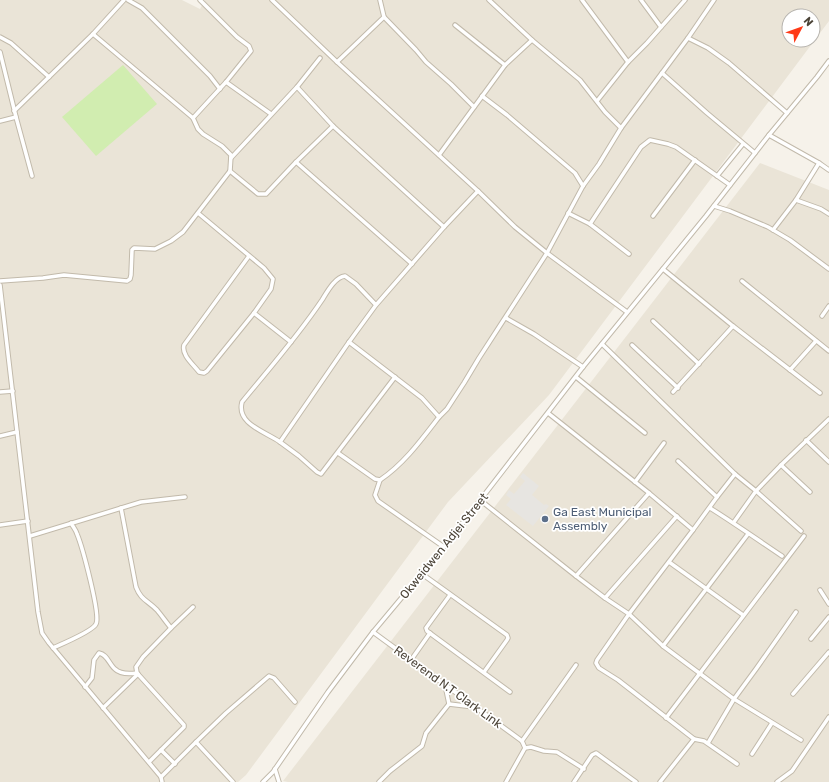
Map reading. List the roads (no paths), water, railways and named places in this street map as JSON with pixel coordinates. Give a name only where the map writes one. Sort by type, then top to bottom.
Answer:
[{"type":"street","points":[[14,111],[93,34],[124,0]]},
{"type":"street","points":[[128,0],[142,8],[210,76],[220,89]]},
{"type":"street","points":[[193,118],[226,82],[248,55],[251,48],[231,32],[200,0]]},
{"type":"street","points":[[272,0],[515,227],[547,253],[602,292],[627,312]]},
{"type":"street","points":[[276,4],[279,0]]},
{"type":"street","points":[[381,0],[384,17],[426,62],[474,107]]},
{"type":"street","points":[[489,0],[532,40],[580,80],[605,112],[621,128]]},
{"type":"street","points":[[582,0],[628,62]]},
{"type":"street","points":[[641,0],[661,27]]},
{"type":"street","points":[[597,101],[628,62],[685,0]]},
{"type":"street","points":[[444,547],[378,501],[375,495],[380,480],[397,466],[418,445],[439,417],[447,409],[547,253],[583,186],[621,128],[688,38],[714,0]]},
{"type":"street","points":[[337,62],[384,17]]},
{"type":"street","points":[[454,25],[505,65]]},
{"type":"street","points":[[0,281],[64,275],[127,281],[132,275],[132,250],[134,248],[159,248],[183,232],[230,171],[231,158],[229,152],[198,129],[193,118],[93,34]]},
{"type":"street","points":[[0,37],[12,42],[49,77]]},
{"type":"street","points":[[688,38],[708,48],[729,63],[786,113]]},
{"type":"street","points":[[439,155],[505,65],[532,40]]},
{"type":"street","points":[[0,52],[32,176]]},
{"type":"street","points":[[231,158],[297,87],[320,58]]},
{"type":"street","name":"Okweidwen Adjei Street","points":[[263,782],[275,769],[324,698],[373,632],[444,547],[583,367],[714,206],[786,113],[817,78],[829,61]]},
{"type":"street","points":[[662,73],[755,153]]},
{"type":"street","points":[[226,82],[271,114]]},
{"type":"street","points":[[297,87],[333,126],[444,227]]},
{"type":"street","points":[[482,96],[507,115],[575,173],[583,186]]},
{"type":"street","points":[[0,122],[16,117]]},
{"type":"street","points":[[230,171],[258,194],[266,194],[333,126]]},
{"type":"street","points":[[769,135],[829,170]]},
{"type":"street","points":[[590,224],[641,148],[648,141],[654,140],[676,148],[730,185]]},
{"type":"street","points":[[718,176],[743,144]]},
{"type":"street","points":[[653,216],[695,160]]},
{"type":"street","points":[[296,162],[412,264]]},
{"type":"street","points":[[773,230],[796,200],[819,163]]},
{"type":"street","points":[[280,442],[376,305],[444,227],[478,191]]},
{"type":"street","points":[[796,200],[821,209],[829,214]]},
{"type":"street","points":[[714,206],[730,211],[773,230],[790,240],[829,269]]},
{"type":"street","points":[[568,212],[590,224],[630,254]]},
{"type":"street","points":[[198,213],[264,268],[273,279],[271,289],[254,313],[207,370],[200,372],[185,354],[183,348],[184,345],[249,256]]},
{"type":"street","points":[[663,269],[733,326],[820,393]]},
{"type":"street","points":[[376,305],[356,284],[347,277],[342,276],[333,284],[291,342],[242,402],[240,408],[241,414],[255,427],[280,442],[320,474],[323,473],[395,377]]},
{"type":"street","points":[[742,281],[829,351]]},
{"type":"street","points":[[0,285],[36,598],[42,633],[149,762],[161,777],[162,782]]},
{"type":"street","points":[[822,316],[829,306]]},
{"type":"street","points":[[254,313],[291,342]]},
{"type":"street","points":[[506,318],[534,334],[583,367]]},
{"type":"street","points":[[653,320],[699,364]]},
{"type":"street","points":[[673,392],[733,326]]},
{"type":"street","points":[[790,370],[816,341]]},
{"type":"street","points":[[349,342],[422,398],[439,417]]},
{"type":"street","points":[[602,344],[735,474],[801,531]]},
{"type":"street","points":[[632,345],[678,388]]},
{"type":"street","points":[[576,377],[645,433]]},
{"type":"street","points":[[0,392],[13,391]]},
{"type":"street","points":[[548,413],[693,530]]},
{"type":"street","points":[[734,522],[756,491],[829,419]]},
{"type":"street","points":[[0,436],[17,432]]},
{"type":"street","points":[[806,440],[829,462]]},
{"type":"street","points":[[635,482],[664,443]]},
{"type":"street","points":[[338,453],[375,479],[380,480]]},
{"type":"street","points":[[678,461],[716,497]]},
{"type":"street","points":[[781,465],[810,492]]},
{"type":"street","points":[[735,474],[716,497],[710,508],[629,614],[597,660],[597,665],[694,739],[708,743],[738,764]]},
{"type":"street","points":[[576,576],[649,493]]},
{"type":"street","points":[[30,536],[141,502],[185,497]]},
{"type":"street","points":[[480,500],[576,576],[629,614],[663,646],[699,673],[734,699],[801,740]]},
{"type":"street","points":[[121,508],[138,592],[142,599],[159,613],[170,628]]},
{"type":"street","points":[[710,508],[734,522],[748,534],[782,556]]},
{"type":"street","points":[[605,598],[676,516]]},
{"type":"street","points":[[0,525],[28,521]]},
{"type":"street","points":[[53,648],[90,630],[96,626],[97,622],[97,613],[87,567],[78,535],[71,523]]},
{"type":"street","points":[[663,646],[748,534]]},
{"type":"street","points":[[666,718],[804,536]]},
{"type":"street","points":[[669,562],[743,615]]},
{"type":"street","points":[[422,574],[508,638],[484,672]]},
{"type":"street","points":[[820,590],[829,604]]},
{"type":"street","points":[[450,595],[426,628],[427,631],[510,692]]},
{"type":"street","points":[[149,762],[184,727],[184,725],[137,674],[136,667],[170,628],[193,607]]},
{"type":"street","points":[[708,743],[734,699],[796,612]]},
{"type":"street","points":[[812,639],[829,617]]},
{"type":"street","name":"Reverend N.T Clark Link","points":[[373,632],[522,741]]},
{"type":"street","points":[[411,660],[430,633]]},
{"type":"street","points":[[793,694],[829,652]]},
{"type":"street","points":[[86,687],[92,678],[94,660],[99,653],[103,654],[116,670],[128,674],[137,674]]},
{"type":"street","points":[[525,748],[522,741],[576,665]]},
{"type":"street","points":[[103,708],[137,674]]},
{"type":"street","points":[[161,777],[226,713],[269,676],[274,678],[295,702]]},
{"type":"street","points":[[445,685],[449,704]]},
{"type":"street","points":[[449,704],[476,707]]},
{"type":"street","points":[[379,782],[390,771],[422,746],[426,733],[449,704]]},
{"type":"street","points":[[777,782],[792,771],[829,717]]},
{"type":"street","points":[[752,754],[772,723]]},
{"type":"street","points":[[660,782],[694,739]]},
{"type":"street","points":[[196,742],[233,782]]},
{"type":"street","points":[[525,748],[531,747],[544,751],[557,752],[584,769]]},
{"type":"street","points":[[506,782],[525,748]]},
{"type":"street","points":[[161,750],[175,764]]},
{"type":"street","points":[[574,782],[592,755],[596,753],[636,782]]},
{"type":"street","points":[[275,769],[280,782]]},
{"type":"place","name":"Ga East Municipal Assembly","points":[[545,519]]}]
